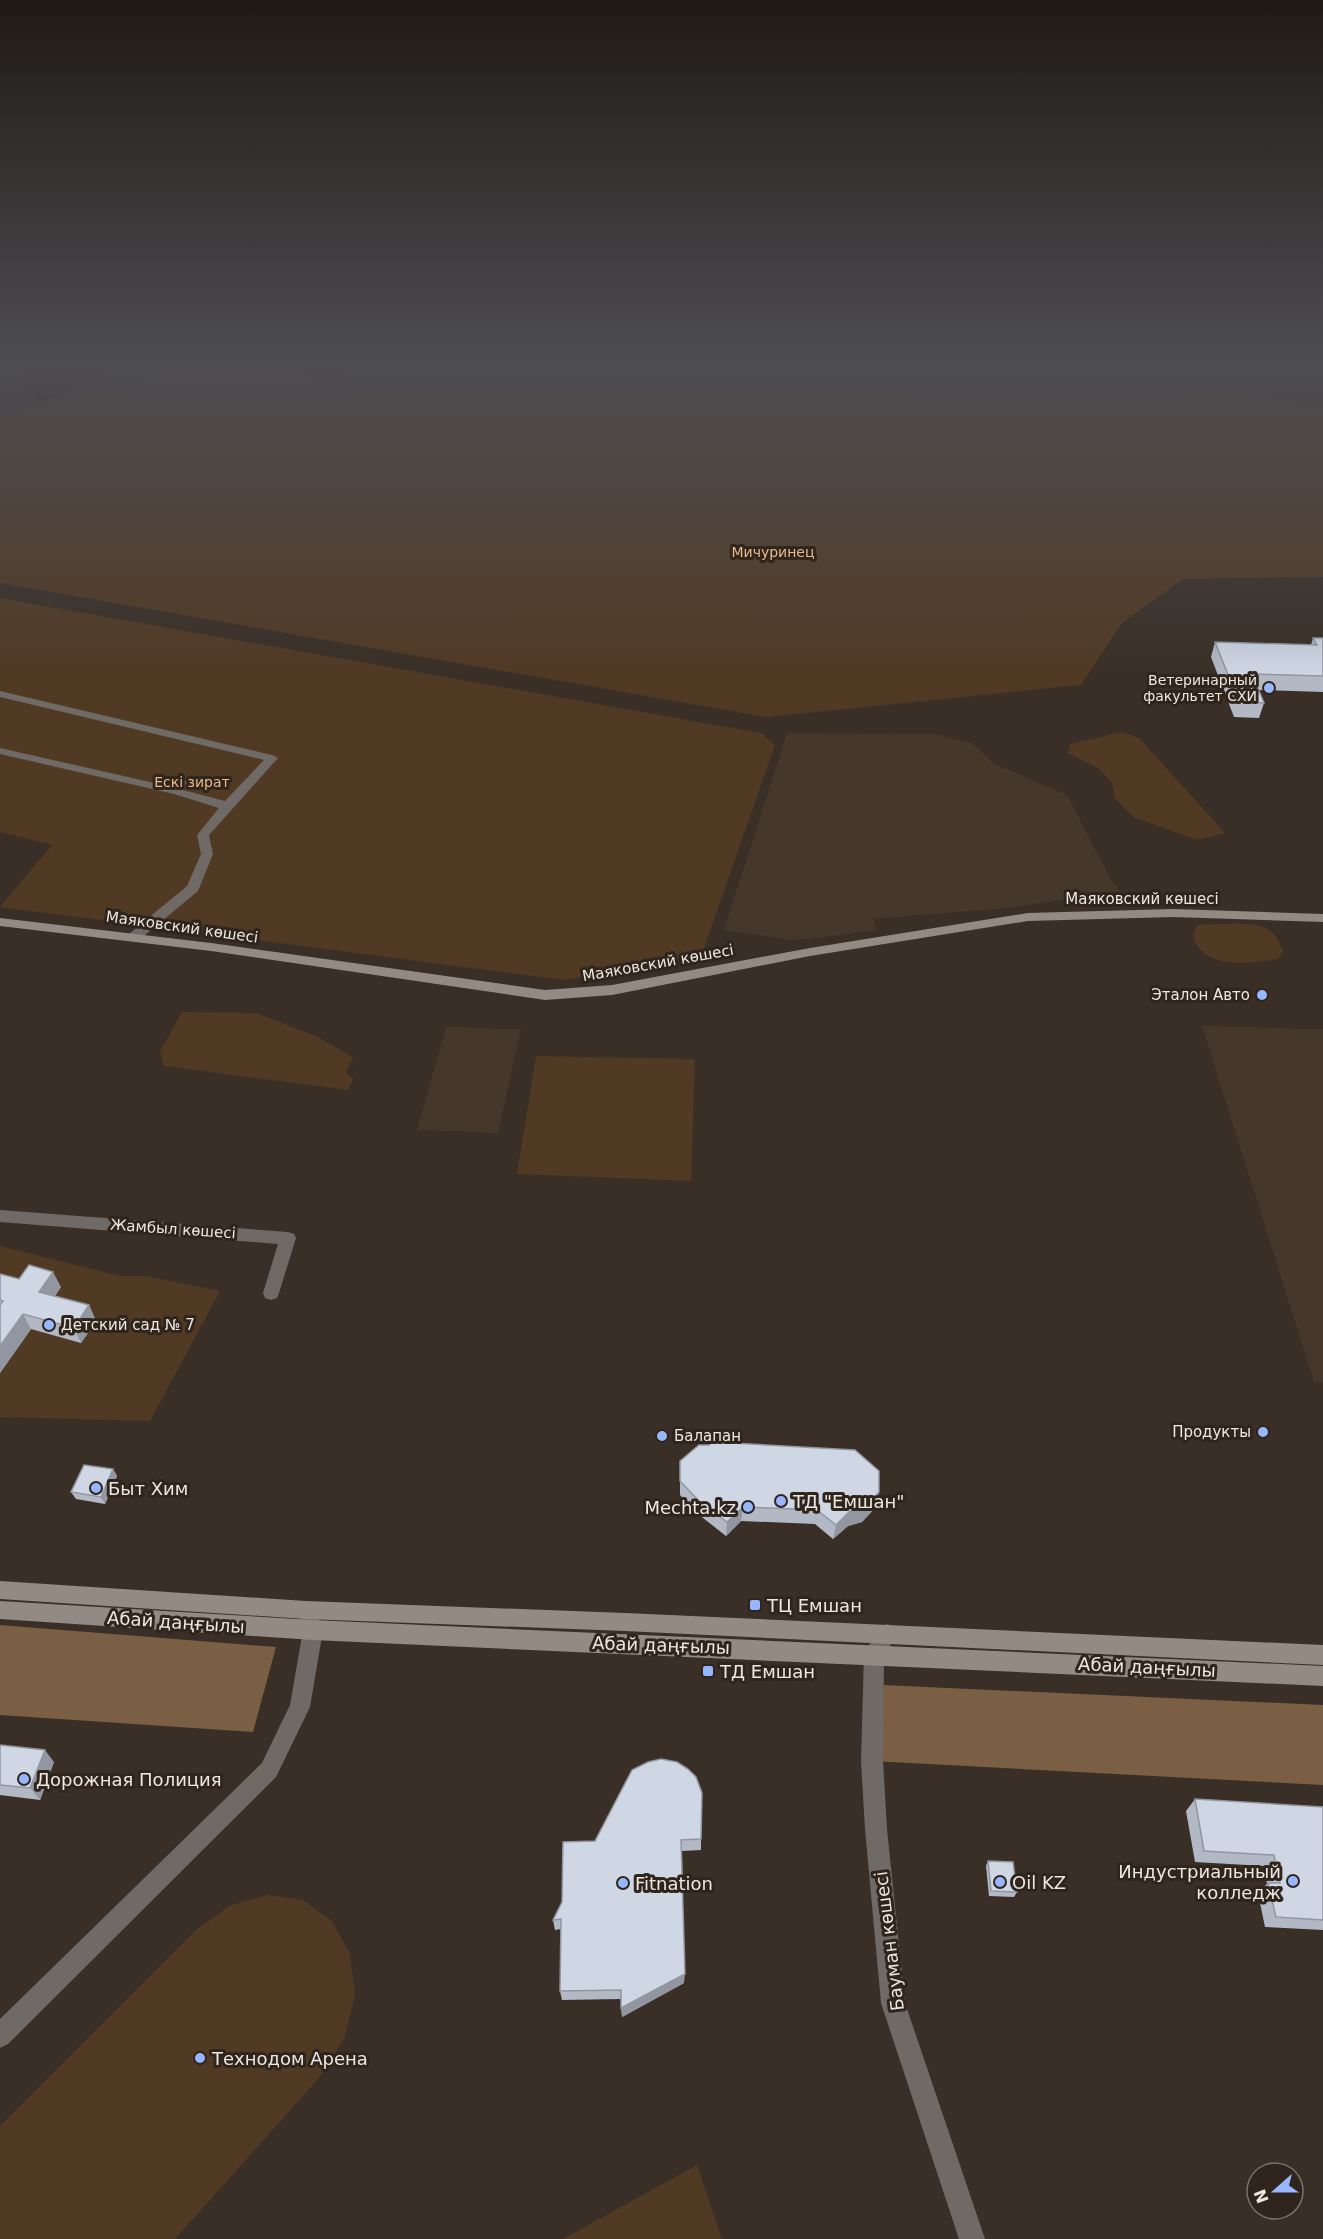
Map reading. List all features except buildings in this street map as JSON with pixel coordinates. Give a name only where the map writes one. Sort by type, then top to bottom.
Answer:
[{"type":"main road","name":"Маяковский көшесі","points":[[0,921],[134,937],[544,995],[612,990],[804,953],[1028,917],[1173,913],[1323,918]]},
{"type":"main road","name":"Абай даңғылы","points":[[0,1590],[310,1620],[874,1654],[1323,1676]]},
{"type":"main road","name":"Абай даңғылы","points":[[0,1610],[887,1634],[1323,1655]]},
{"type":"street","points":[[0,694],[272,758],[203,835],[207,854],[193,888],[134,937]]},
{"type":"street","points":[[0,751],[178,787],[226,807]]},
{"type":"street","name":"Жамбыл көшесі","points":[[0,1216],[288,1238],[271,1293]]},
{"type":"street","points":[[0,2036],[269,1770],[300,1707],[310,1620]]},
{"type":"street","points":[[874,1654],[887,1634]]},
{"type":"street","name":"Бауман көшесі","points":[[874,1654],[872,1761],[874,1806],[893,2003],[972,2239]]},
{"type":"shaded area","points":[[787,733],[935,734],[972,743],[993,763],[1067,795],[1112,881],[1120,891],[1007,908],[873,919],[877,930],[810,939],[792,940],[724,930]]},
{"type":"shaded area","points":[[1202,1026],[1323,1029],[1323,1383],[1314,1382]]},
{"type":"shaded area","points":[[446,1027],[521,1029],[498,1133],[417,1130]]},
{"type":"shaded area","points":[[0,1625],[276,1647],[253,1732],[0,1715]]},
{"type":"shaded area","points":[[883,1685],[1323,1705],[1323,1785],[872,1761]]},
{"type":"green space","name":"Мичуринец","points":[[0,467],[1323,467],[1323,577],[1183,579],[1122,623],[1081,685],[766,717],[0,583]]},
{"type":"green space","name":"Ескі зират","points":[[0,598],[761,733],[775,745],[702,954],[565,980],[0,907],[52,845],[0,832]]},
{"type":"green space","points":[[1122,732],[1139,738],[1225,833],[1197,840],[1133,817],[1115,798],[1112,783],[1098,768],[1068,753],[1070,744]]},
{"type":"green space","points":[[1199,925],[1256,925],[1275,935],[1283,951],[1278,959],[1244,963],[1210,957],[1195,941],[1194,932]]},
{"type":"green space","points":[[182,1012],[256,1013],[318,1037],[353,1057],[346,1073],[353,1079],[348,1090],[164,1066],[160,1051]]},
{"type":"green space","points":[[536,1056],[695,1059],[691,1181],[517,1174]]},
{"type":"green space","points":[[0,1246],[120,1276],[145,1276],[220,1291],[150,1421],[0,1417]]},
{"type":"green space","name":"Технодом Арена","points":[[268,1895],[303,1900],[332,1921],[350,1954],[355,1995],[344,2039],[319,2078],[175,2239],[0,2239],[0,2126],[197,1929],[231,1905]]},
{"type":"green space","points":[[697,2165],[722,2239],[563,2239]]},
{"type":"place","name":"Ветеринарный факультет СХИ","points":[[1269,688]]},
{"type":"place","name":"Эталон Авто","points":[[1262,995]]},
{"type":"place","name":"Детский сад № 7","points":[[49,1325]]},
{"type":"place","name":"Продукты","points":[[1263,1432]]},
{"type":"place","name":"Балапан","points":[[662,1436]]},
{"type":"place","name":"Быт Хим","points":[[96,1488]]},
{"type":"place","name":"ТД \"Емшан\"","points":[[781,1501]]},
{"type":"place","name":"Mechta.kz","points":[[748,1507]]},
{"type":"place","name":"ТЦ Емшан","points":[[755,1605]]},
{"type":"place","name":"ТД Емшан","points":[[708,1671]]},
{"type":"place","name":"Дорожная Полиция","points":[[24,1779]]},
{"type":"place","name":"Индустриальный колледж","points":[[1293,1881]]},
{"type":"place","name":"Oil KZ","points":[[1000,1882]]},
{"type":"place","name":"Fitnation","points":[[623,1883]]},
{"type":"place","name":"Технодом Арена","points":[[200,2058]]}]
